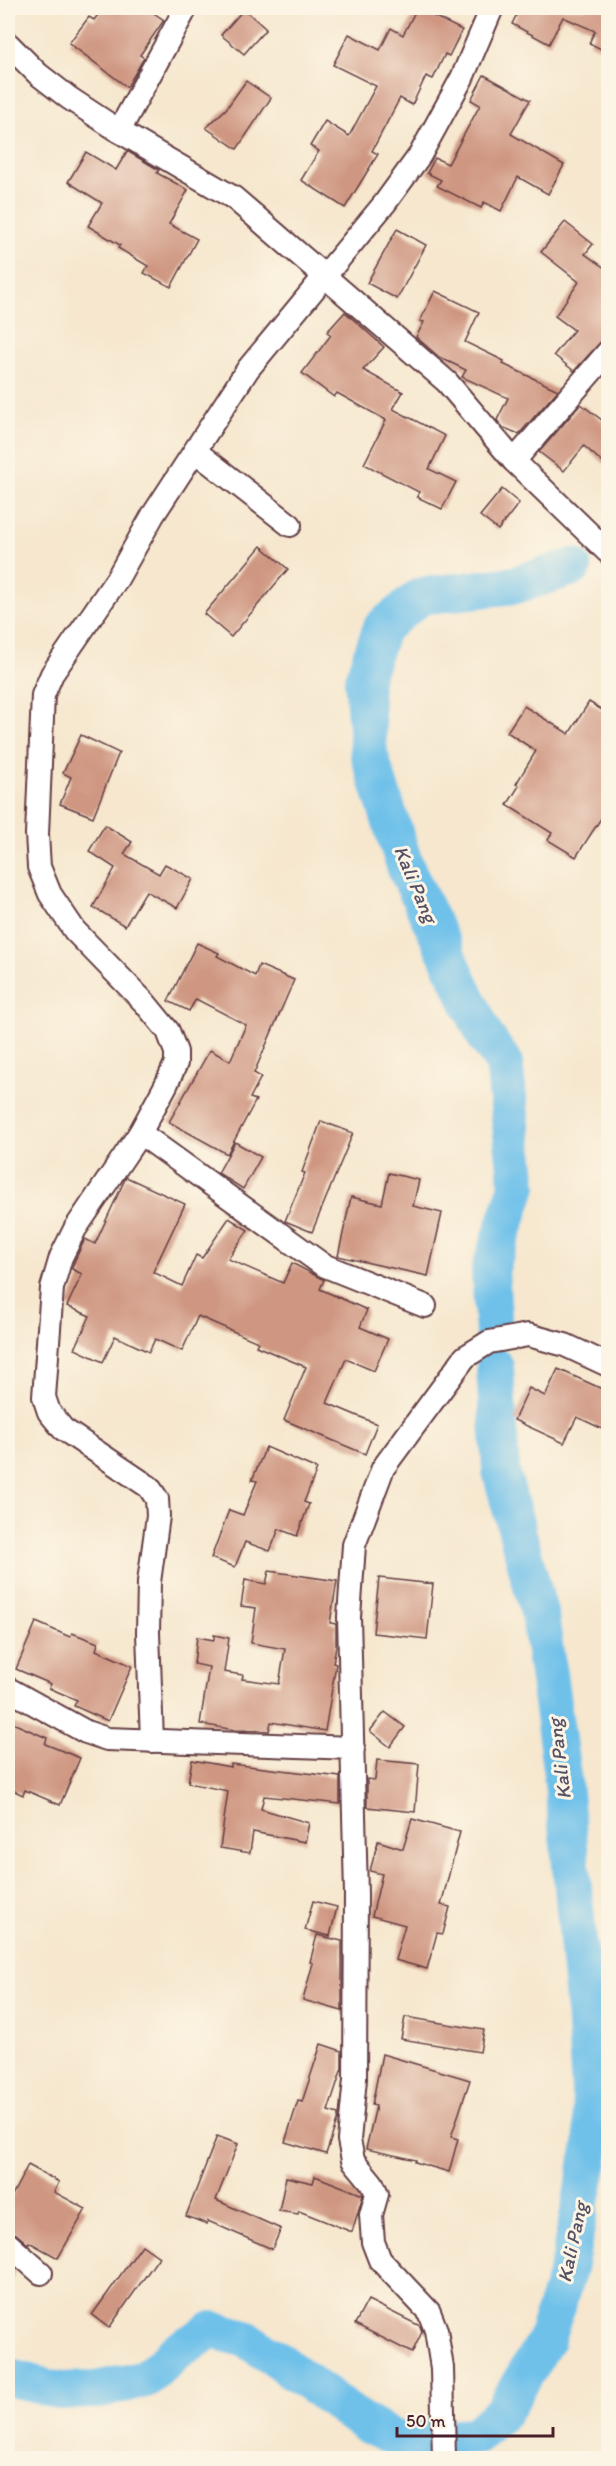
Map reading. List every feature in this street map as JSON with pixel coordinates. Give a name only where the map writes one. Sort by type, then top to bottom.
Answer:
[{"type":"street","points":[[119,131],[186,8]]},
{"type":"street","points":[[152,1741],[148,1633],[149,1582],[158,1516],[157,1499],[149,1487],[63,1429],[50,1412],[44,1397],[52,1288],[61,1257],[75,1229],[140,1133],[176,1063],[176,1052],[168,1031],[145,1003],[75,931],[50,894],[39,867],[37,834],[43,695],[52,674],[117,579],[153,515],[248,369],[385,203],[420,154],[462,78],[492,8]]},
{"type":"street","points":[[8,44],[38,74],[69,98],[119,131],[234,198],[447,382],[514,461],[609,552]]},
{"type":"street","points":[[514,461],[609,352]]},
{"type":"street","points":[[195,451],[290,525]]},
{"type":"street","points":[[140,1133],[324,1265],[425,1305]]},
{"type":"street","points":[[444,2458],[442,2368],[436,2330],[429,2312],[380,2260],[373,2242],[371,2214],[377,2194],[372,2183],[353,2160],[349,2140],[355,2056],[356,1894],[349,1617],[354,1545],[383,1468],[465,1357],[489,1342],[528,1335],[565,1346],[609,1365]]},
{"type":"street","points":[[8,1689],[86,1732],[107,1739],[353,1748]]},
{"type":"street","points":[[8,2244],[41,2273]]},
{"type":"building","points":[[103,8],[146,8],[164,20],[140,55],[144,58],[127,87],[69,43],[89,17],[94,20]]},
{"type":"building","points":[[417,8],[462,30],[449,56],[445,54],[433,79],[426,76],[412,105],[400,98],[372,151],[378,154],[345,208],[301,180],[319,151],[310,146],[325,121],[349,136],[376,86],[333,65],[349,34],[380,50],[391,28],[403,35]]},
{"type":"building","points":[[520,8],[609,8],[609,53],[589,43],[595,31],[563,17],[549,44],[512,24]]},
{"type":"building","points":[[244,9],[266,29],[244,54],[221,35]]},
{"type":"building","points":[[484,75],[530,100],[511,134],[564,165],[548,194],[518,177],[501,211],[484,202],[481,208],[437,186],[441,180],[427,173],[435,158],[448,164],[480,105],[471,100]]},
{"type":"building","points":[[246,81],[271,98],[237,149],[206,128],[226,109]]},
{"type":"building","points":[[127,151],[159,170],[157,173],[188,190],[169,224],[197,239],[171,287],[144,273],[148,266],[118,248],[120,245],[88,226],[102,203],[68,182],[86,152],[116,170]]},
{"type":"building","points":[[565,222],[593,244],[585,254],[609,271],[609,333],[574,371],[554,355],[574,330],[555,316],[579,282],[541,252]]},
{"type":"building","points":[[397,229],[426,245],[397,299],[367,283]]},
{"type":"building","points":[[435,291],[479,312],[465,342],[504,361],[503,364],[558,390],[519,434],[502,427],[497,420],[508,398],[462,377],[466,370],[439,357],[416,337],[424,322],[420,321]]},
{"type":"building","points":[[345,312],[384,347],[363,370],[403,392],[393,409],[445,436],[429,469],[456,482],[442,509],[417,497],[419,492],[364,464],[386,420],[337,393],[334,397],[302,373],[331,335],[327,332]]},
{"type":"building","points":[[581,404],[603,421],[602,423],[609,429],[609,468],[584,446],[564,471],[539,452]]},
{"type":"building","points":[[502,489],[519,503],[498,530],[480,516]]},
{"type":"building","points":[[261,546],[288,569],[231,637],[204,614]]},
{"type":"building","points":[[589,702],[609,714],[609,806],[576,857],[548,840],[552,833],[507,805],[519,786],[516,784],[536,751],[507,732],[524,706],[569,734]]},
{"type":"building","points":[[81,735],[119,753],[93,817],[60,804],[71,777],[63,773]]},
{"type":"building","points":[[105,825],[132,842],[124,854],[159,874],[165,864],[193,879],[177,908],[146,891],[125,926],[93,907],[115,868],[89,851]]},
{"type":"building","points":[[197,943],[219,953],[217,956],[255,976],[259,965],[294,980],[254,1073],[261,1077],[250,1098],[256,1100],[227,1154],[169,1122],[210,1050],[230,1061],[246,1025],[196,999],[189,1011],[168,1001]]},
{"type":"building","points":[[321,1121],[353,1133],[312,1232],[285,1221],[305,1173],[302,1172]]},
{"type":"building","points":[[235,1142],[261,1157],[243,1189],[218,1173]]},
{"type":"building","points":[[389,1173],[419,1180],[413,1206],[442,1213],[428,1276],[338,1256],[351,1197],[382,1204]]},
{"type":"building","points":[[126,1177],[185,1204],[153,1272],[182,1286],[196,1255],[202,1258],[229,1218],[248,1230],[228,1259],[283,1283],[292,1263],[324,1280],[320,1289],[367,1310],[360,1327],[388,1339],[374,1371],[346,1359],[327,1403],[377,1424],[365,1454],[284,1420],[306,1367],[256,1346],[258,1342],[198,1316],[182,1351],[155,1339],[149,1352],[115,1336],[103,1362],[75,1349],[90,1316],[67,1306],[82,1274],[72,1269],[74,1262],[85,1239],[95,1244]]},
{"type":"building","points":[[558,1369],[609,1392],[609,1432],[577,1417],[564,1443],[514,1420],[529,1388],[545,1396]]},
{"type":"building","points":[[266,1447],[317,1469],[304,1502],[309,1504],[297,1536],[279,1529],[270,1551],[245,1542],[235,1567],[211,1558],[229,1510],[243,1515],[257,1481],[252,1480]]},
{"type":"building","points":[[269,1571],[337,1581],[330,1623],[336,1624],[333,1663],[336,1664],[325,1731],[271,1722],[269,1731],[235,1730],[200,1724],[209,1667],[194,1664],[197,1637],[214,1640],[214,1635],[229,1638],[224,1672],[243,1675],[242,1679],[279,1684],[285,1649],[251,1643],[256,1608],[241,1606],[245,1580],[266,1584]]},
{"type":"building","points":[[379,1578],[433,1584],[427,1639],[373,1633]]},
{"type":"building","points":[[36,1622],[70,1637],[72,1633],[98,1643],[96,1650],[132,1666],[108,1721],[74,1706],[77,1700],[49,1688],[51,1684],[16,1669]]},
{"type":"building","points":[[385,1712],[405,1727],[390,1747],[370,1731]]},
{"type":"building","points":[[8,1721],[47,1738],[45,1744],[80,1758],[60,1805],[25,1790],[23,1795],[8,1788]]},
{"type":"building","points":[[192,1760],[231,1767],[231,1764],[340,1777],[340,1804],[264,1796],[261,1809],[309,1823],[305,1842],[253,1832],[250,1853],[220,1848],[228,1791],[188,1783]]},
{"type":"building","points":[[377,1760],[419,1764],[415,1812],[367,1807],[367,1779],[375,1780]]},
{"type":"building","points":[[412,1819],[460,1832],[441,1905],[450,1907],[443,1934],[437,1933],[427,1969],[395,1960],[405,1925],[372,1916],[382,1874],[370,1871],[378,1841],[403,1849]]},
{"type":"building","points":[[313,1901],[337,1907],[330,1936],[305,1930]]},
{"type":"building","points":[[317,1935],[342,1941],[342,2011],[303,2000],[313,1963],[310,1962]]},
{"type":"building","points":[[405,2017],[484,2030],[480,2052],[401,2039]]},
{"type":"building","points":[[321,2044],[342,2051],[342,2068],[328,2111],[338,2114],[338,2118],[326,2154],[285,2142],[298,2101],[302,2102]]},
{"type":"building","points":[[382,2054],[470,2080],[451,2137],[458,2139],[449,2172],[415,2162],[416,2160],[366,2149],[376,2106],[372,2105]]},
{"type":"building","points":[[217,2136],[238,2144],[216,2200],[281,2229],[272,2249],[208,2221],[207,2224],[186,2216]]},
{"type":"building","points":[[28,2165],[59,2182],[54,2192],[86,2209],[58,2258],[29,2242],[28,2244],[16,2234],[8,2231],[8,2203]]},
{"type":"building","points":[[315,2176],[363,2195],[352,2232],[299,2211],[298,2214],[279,2211],[286,2177],[313,2183]]},
{"type":"building","points":[[142,2245],[159,2257],[109,2328],[92,2315]]},
{"type":"building","points":[[8,2262],[16,2269],[8,2289]]},
{"type":"building","points":[[368,2300],[420,2326],[422,2332],[412,2353],[355,2324]]},
{"type":"waterway","name":"Kali Pang","points":[[494,1333],[490,1270],[518,1186],[504,1063],[485,1036],[405,866],[369,754],[363,680],[382,627],[421,596],[515,585],[573,567]]},
{"type":"waterway","name":"Kali Pang","points":[[8,2377],[59,2391],[96,2390],[146,2379],[177,2351],[212,2330],[246,2339],[364,2423],[401,2440],[475,2436],[504,2410],[546,2339],[568,2269],[593,2140],[586,2024],[563,1782],[540,1616],[501,1471],[495,1367]]}]
